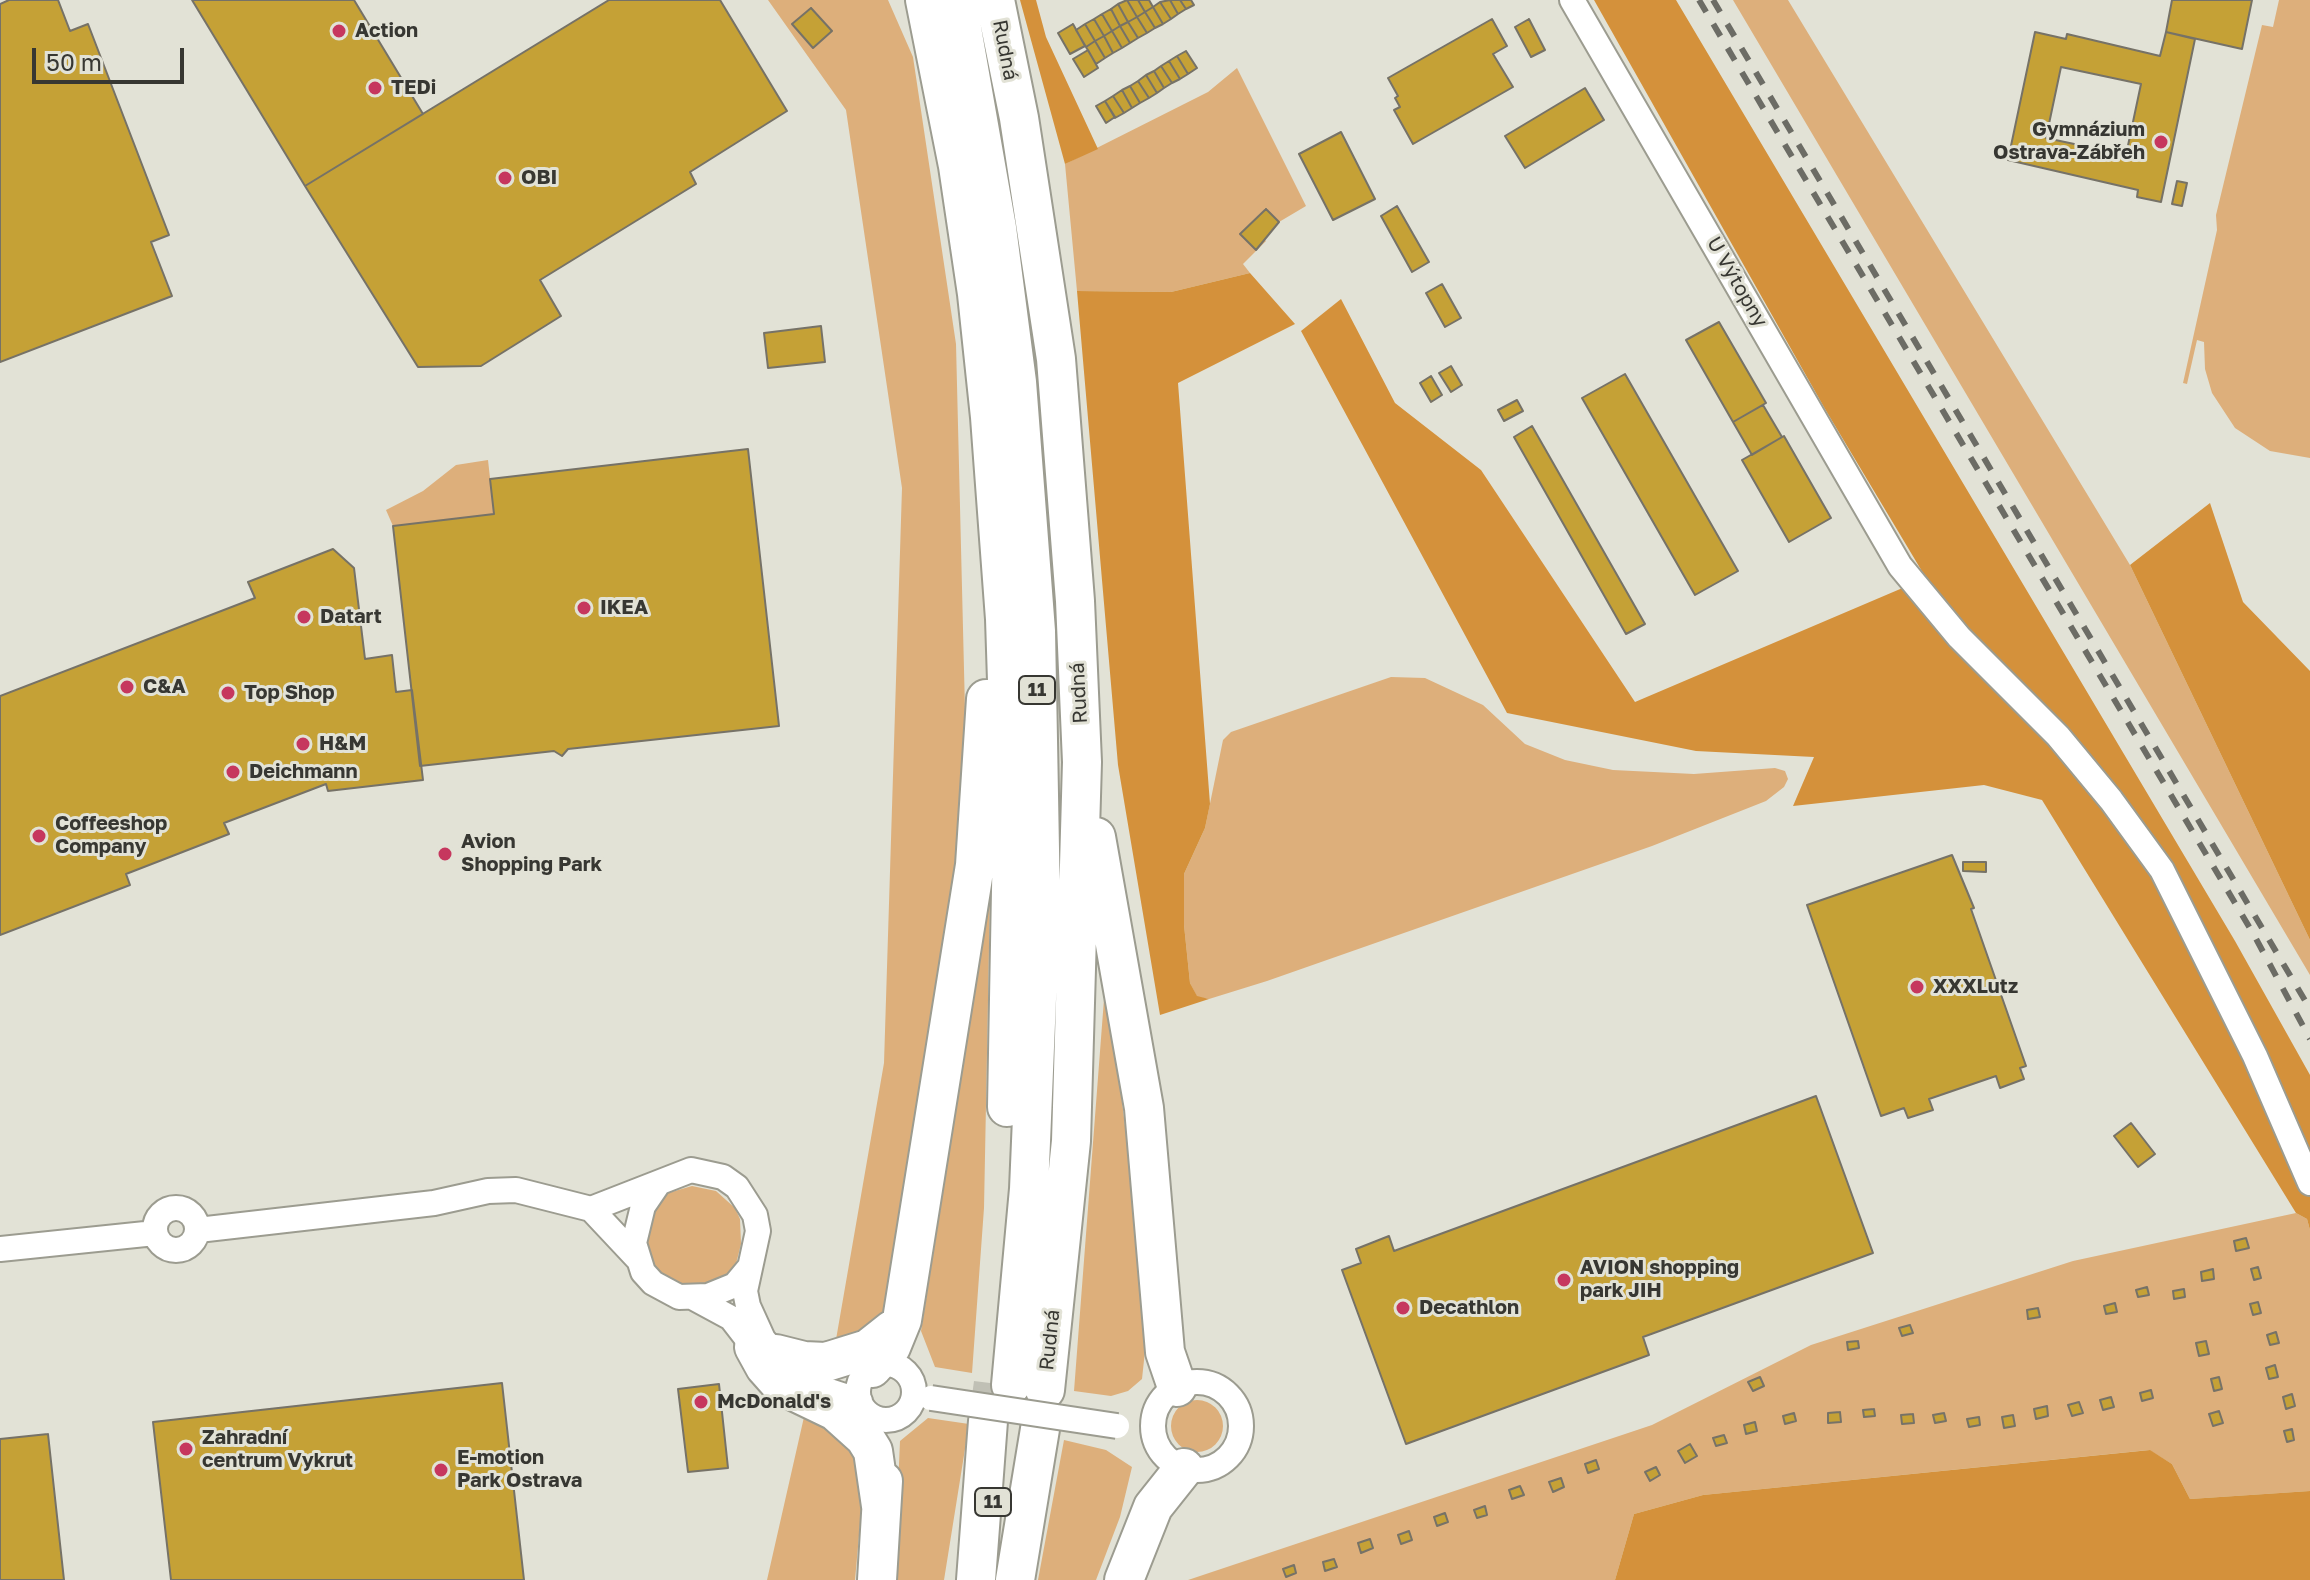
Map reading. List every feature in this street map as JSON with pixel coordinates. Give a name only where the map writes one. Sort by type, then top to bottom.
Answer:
[{"type":"highway","points":[[913,0],[939,60]]},
{"type":"highway","points":[[925,0],[939,60],[975,279],[990,417],[1005,619],[1012,836],[1005,1277],[1016,1386]]},
{"type":"highway","name":"Rudná","points":[[957,0],[995,214],[1017,382],[1036,631],[1041,904],[1029,1189],[1016,1386]]},
{"type":"highway","name":"Rudná","points":[[995,0],[1019,118],[1056,359],[1075,601],[1082,762],[1071,1141],[1016,1386]]},
{"type":"highway","points":[[877,1580],[884,1443],[866,1389],[891,1347],[902,1320],[975,865],[992,610],[990,417]]},
{"type":"highway","points":[[1082,762],[1144,1108],[1165,1352],[1177,1387]]},
{"type":"highway","points":[[881,1506],[873,1451],[865,1438],[847,1418],[781,1385],[765,1367],[765,1350],[804,1361],[849,1357],[868,1349],[902,1320]]},
{"type":"highway","name":"11","points":[[978,1580],[1011,1424],[1015,1580]]},
{"type":"highway","points":[[1124,1580],[1153,1507],[1184,1468]]},
{"type":"street","name":"U Výtopny","points":[[1572,0],[1900,566],[1959,637],[2058,736],[2111,800],[2162,870],[2255,1056],[2310,1183]]},
{"type":"street","points":[[591,1209],[691,1170],[707,1171],[737,1187],[755,1215],[758,1231],[757,1247],[745,1291],[765,1350]]},
{"type":"street","points":[[660,1181],[643,1206],[635,1228],[637,1258],[643,1272],[665,1291],[694,1298],[731,1318],[786,1375],[866,1389],[884,1420],[894,1418],[922,1396]]},
{"type":"street","points":[[0,1249],[155,1233],[162,1213],[177,1207],[192,1214],[198,1230],[434,1203],[505,1190],[528,1192],[591,1209],[637,1258]]},
{"type":"street","points":[[694,1298],[735,1285],[750,1267]]},
{"type":"street","points":[[866,1389],[887,1364],[898,1367],[922,1396],[1117,1426],[1153,1426]]},
{"type":"street","points":[[1202,1382],[1218,1387],[1237,1405],[1241,1422],[1240,1439],[1225,1460],[1202,1470],[1184,1468],[1164,1456],[1153,1426],[1159,1403],[1177,1387],[1202,1382]]},
{"type":"shaded area","points":[[768,0],[888,0],[913,57],[956,344],[967,791],[892,1303],[881,1328],[834,1351],[884,1063],[902,488],[846,110]]},
{"type":"shaded area","points":[[1020,0],[1036,0],[1046,37],[1098,149],[1065,164]]},
{"type":"shaded area","points":[[1594,0],[1676,0],[2235,941],[2310,1075],[2310,1230],[2307,1219],[2296,1213],[2042,800],[1984,785],[1793,806],[1814,757],[1696,751],[1507,713],[1301,331],[1341,299],[1395,403],[1481,470],[1635,702],[1926,578],[1825,409]]},
{"type":"shaded area","points":[[1733,0],[1788,0],[2130,565],[2310,940],[2310,975]]},
{"type":"shaded area","points":[[2279,0],[2310,0],[2310,458],[2270,451],[2235,428],[2212,393],[2205,369],[2204,342],[2197,340],[2187,384],[2183,383],[2217,230],[2216,215],[2262,25],[2273,27]]},
{"type":"shaded area","points":[[1237,68],[1306,206],[1279,222],[1263,238],[1266,241],[1243,264],[1250,273],[1171,292],[1077,291],[1065,164],[1208,92]]},
{"type":"shaded area","points":[[1250,273],[1295,324],[1178,383],[1210,804],[1205,828],[1184,874],[1184,925],[1190,983],[1197,996],[1209,999],[1160,1015],[1118,765],[1077,291],[1171,292]]},
{"type":"shaded area","points":[[488,460],[494,514],[393,526],[386,510],[423,491],[456,465]]},
{"type":"shaded area","points":[[2210,503],[2243,602],[2310,671],[2310,940],[2130,565]]},
{"type":"shaded area","points":[[1391,677],[1425,678],[1483,705],[1525,744],[1565,760],[1613,770],[1694,774],[1775,768],[1785,771],[1788,779],[1784,787],[1766,801],[1652,846],[1267,981],[1209,999],[1197,997],[1190,983],[1184,925],[1184,874],[1205,828],[1223,740],[1231,732]]},
{"type":"shaded area","points":[[990,896],[984,1208],[972,1373],[935,1367],[921,1331]]},
{"type":"shaded area","points":[[1106,973],[1152,1343],[1145,1351],[1142,1379],[1128,1391],[1111,1396],[1074,1391]]},
{"type":"shaded area","points":[[692,1186],[716,1191],[735,1208],[740,1219],[741,1244],[734,1272],[717,1283],[681,1287],[659,1276],[646,1255],[644,1230],[659,1202],[668,1193]]},
{"type":"shaded area","points":[[2296,1213],[2307,1219],[2310,1230],[2310,1491],[2190,1499],[2172,1464],[2149,1450],[1703,1495],[1634,1514],[1615,1580],[1188,1580],[1652,1425],[1811,1345],[2073,1261]]},
{"type":"shaded area","points":[[1197,1400],[1215,1408],[1223,1426],[1215,1444],[1197,1452],[1179,1444],[1171,1426],[1179,1408]]},
{"type":"shaded area","points":[[804,1417],[823,1423],[851,1449],[864,1480],[855,1580],[767,1580]]},
{"type":"shaded area","points":[[928,1418],[969,1424],[944,1580],[894,1580],[900,1441]]},
{"type":"shaded area","points":[[1064,1440],[1106,1450],[1132,1467],[1120,1517],[1096,1580],[1038,1580]]},
{"type":"shaded area","points":[[2150,1450],[2172,1464],[2190,1499],[2310,1491],[2310,1580],[1615,1580],[1634,1514],[1703,1495]]},
{"type":"building","points":[[9,0],[58,0],[70,31],[88,24],[169,235],[151,242],[172,296],[0,362],[0,4]]},
{"type":"building","points":[[192,0],[354,0],[423,114],[305,186]]},
{"type":"building","name":"OBI","points":[[609,0],[720,0],[787,111],[690,172],[696,184],[540,280],[561,316],[481,366],[418,367],[305,186]]},
{"type":"building","points":[[1127,0],[1138,0],[1145,12],[1137,17]]},
{"type":"building","points":[[1127,0],[1137,17],[1128,22],[1118,4]]},
{"type":"building","points":[[1138,0],[1149,0],[1153,7],[1145,12]]},
{"type":"building","points":[[1170,0],[1180,0],[1186,9],[1178,14]]},
{"type":"building","points":[[1170,0],[1178,14],[1171,19],[1160,2]]},
{"type":"building","points":[[1180,0],[1191,0],[1194,5],[1186,9]]},
{"type":"building","points":[[2172,0],[2252,0],[2242,49],[2166,32]]},
{"type":"building","points":[[1160,2],[1171,19],[1163,24],[1153,7]]},
{"type":"building","points":[[1118,4],[1128,22],[1120,26],[1111,9]]},
{"type":"building","points":[[1153,7],[1163,24],[1155,28],[1145,12]]},
{"type":"building","points":[[811,8],[832,31],[813,48],[792,24]]},
{"type":"building","points":[[1111,9],[1120,26],[1112,31],[1102,14]]},
{"type":"building","points":[[1145,12],[1155,28],[1147,33],[1137,17]]},
{"type":"building","points":[[1102,14],[1112,31],[1104,36],[1094,19]]},
{"type":"building","points":[[1137,17],[1147,33],[1138,38],[1128,22]]},
{"type":"building","points":[[1094,19],[1104,36],[1095,41],[1085,24]]},
{"type":"building","points":[[1492,19],[1507,46],[1493,54],[1513,87],[1413,144],[1394,110],[1400,107],[1395,98],[1398,96],[1388,78]]},
{"type":"building","points":[[1529,19],[1545,50],[1531,57],[1515,27]]},
{"type":"building","points":[[1128,22],[1138,38],[1130,43],[1120,26]]},
{"type":"building","points":[[1073,24],[1085,46],[1070,54],[1058,33]]},
{"type":"building","points":[[1085,24],[1095,41],[1086,47],[1076,30]]},
{"type":"building","points":[[1120,26],[1130,43],[1122,48],[1112,31]]},
{"type":"building","points":[[1112,31],[1122,48],[1113,53],[1104,36]]},
{"type":"building","points":[[2035,32],[2066,39],[2067,34],[2160,56],[2166,32],[2195,39],[2161,202],[2137,197],[2138,190],[2008,160]],"holes":[[[2061,67],[2141,84],[2126,155],[2046,138]]]},
{"type":"building","points":[[1104,36],[1113,53],[1105,58],[1095,41]]},
{"type":"building","points":[[1095,41],[1105,58],[1096,64],[1086,47]]},
{"type":"building","points":[[1088,50],[1098,68],[1084,77],[1073,59]]},
{"type":"building","points":[[1186,51],[1197,68],[1188,74],[1177,56]]},
{"type":"building","points":[[1177,56],[1188,74],[1180,79],[1169,61]]},
{"type":"building","points":[[1169,61],[1180,79],[1172,83],[1161,66]]},
{"type":"building","points":[[1161,66],[1172,83],[1164,88],[1154,71]]},
{"type":"building","points":[[1154,71],[1164,88],[1157,93],[1146,75]]},
{"type":"building","points":[[1146,75],[1157,93],[1149,98],[1138,81]]},
{"type":"building","points":[[1138,81],[1149,98],[1140,103],[1130,86]]},
{"type":"building","points":[[1130,86],[1140,103],[1132,108],[1122,90]]},
{"type":"building","points":[[1585,88],[1604,120],[1525,168],[1505,136]]},
{"type":"building","points":[[1122,90],[1132,108],[1124,113],[1113,96]]},
{"type":"building","points":[[1113,96],[1124,113],[1115,118],[1105,101]]},
{"type":"building","points":[[1105,101],[1115,117],[1106,123],[1096,106]]},
{"type":"building","points":[[1341,132],[1375,199],[1333,220],[1299,154]]},
{"type":"building","points":[[2177,181],[2187,183],[2182,206],[2172,204]]},
{"type":"building","points":[[1397,206],[1429,262],[1412,272],[1381,216]]},
{"type":"building","points":[[1266,209],[1279,222],[1256,250],[1240,234]]},
{"type":"building","points":[[1442,284],[1461,318],[1445,327],[1426,293]]},
{"type":"building","points":[[1719,322],[1766,403],[1733,422],[1686,340]]},
{"type":"building","points":[[821,326],[825,362],[768,368],[764,333]]},
{"type":"building","points":[[1451,366],[1462,385],[1451,392],[1439,373]]},
{"type":"building","points":[[1625,374],[1738,571],[1695,595],[1582,398]]},
{"type":"building","points":[[1431,376],[1442,395],[1431,402],[1420,383]]},
{"type":"building","points":[[1517,400],[1523,411],[1504,421],[1498,410]]},
{"type":"building","points":[[1763,405],[1782,437],[1752,455],[1733,422]]},
{"type":"building","points":[[1532,426],[1645,624],[1626,634],[1514,437]]},
{"type":"building","points":[[1784,436],[1831,518],[1789,542],[1742,460]]},
{"type":"building","name":"IKEA","points":[[748,449],[779,726],[568,749],[562,756],[554,751],[420,766],[393,526],[494,514],[490,479]]},
{"type":"building","points":[[333,549],[354,568],[365,659],[392,655],[396,692],[412,690],[423,780],[328,791],[326,784],[224,823],[229,834],[126,874],[130,885],[0,935],[0,696],[255,598],[248,582]]},
{"type":"building","name":"XXXLutz","points":[[1952,855],[1974,908],[1971,909],[2026,1066],[2020,1068],[2024,1079],[2000,1088],[1996,1076],[1929,1099],[1933,1110],[1908,1118],[1904,1108],[1881,1116],[1807,905]]},
{"type":"building","points":[[1963,862],[1986,862],[1986,872],[1963,871]]},
{"type":"building","points":[[1816,1096],[1873,1253],[1643,1337],[1649,1355],[1406,1444],[1342,1270],[1361,1263],[1356,1249],[1389,1236],[1394,1251]]},
{"type":"building","points":[[2131,1123],[2155,1154],[2138,1167],[2114,1136]]},
{"type":"building","points":[[2246,1238],[2249,1248],[2236,1251],[2234,1241]]},
{"type":"building","points":[[2258,1267],[2261,1278],[2254,1280],[2251,1269]]},
{"type":"building","points":[[2213,1269],[2214,1279],[2202,1281],[2201,1272]]},
{"type":"building","points":[[2147,1287],[2149,1295],[2138,1297],[2136,1290]]},
{"type":"building","points":[[2184,1289],[2185,1297],[2174,1299],[2173,1291]]},
{"type":"building","points":[[2258,1302],[2261,1313],[2253,1315],[2250,1304]]},
{"type":"building","points":[[2115,1303],[2117,1312],[2106,1314],[2104,1306]]},
{"type":"building","points":[[2038,1308],[2040,1317],[2028,1319],[2027,1310]]},
{"type":"building","points":[[1910,1325],[1913,1333],[1902,1336],[1899,1328]]},
{"type":"building","points":[[2276,1332],[2279,1343],[2270,1345],[2267,1335]]},
{"type":"building","points":[[1858,1341],[1859,1348],[1848,1350],[1847,1342]]},
{"type":"building","points":[[2206,1341],[2209,1354],[2199,1356],[2196,1343]]},
{"type":"building","points":[[2275,1365],[2278,1377],[2269,1379],[2266,1368]]},
{"type":"building","points":[[1760,1377],[1764,1386],[1753,1391],[1748,1382]]},
{"type":"building","points":[[2219,1377],[2222,1389],[2214,1391],[2211,1379]]},
{"type":"building","points":[[502,1383],[524,1580],[171,1580],[153,1422]]},
{"type":"building","points":[[719,1384],[728,1468],[688,1472],[678,1389]]},
{"type":"building","points":[[2151,1390],[2153,1398],[2142,1401],[2140,1393]]},
{"type":"building","points":[[2292,1394],[2295,1406],[2286,1409],[2283,1397]]},
{"type":"building","points":[[2111,1397],[2114,1407],[2103,1410],[2100,1400]]},
{"type":"building","points":[[2079,1402],[2083,1413],[2072,1416],[2068,1405]]},
{"type":"building","points":[[2047,1406],[2048,1416],[2036,1419],[2034,1409]]},
{"type":"building","points":[[1874,1409],[1875,1416],[1864,1417],[1863,1410]]},
{"type":"building","points":[[2219,1411],[2223,1423],[2213,1426],[2209,1414]]},
{"type":"building","points":[[1840,1412],[1841,1422],[1828,1423],[1828,1413]]},
{"type":"building","points":[[1794,1413],[1796,1421],[1785,1424],[1783,1416]]},
{"type":"building","points":[[1944,1413],[1946,1421],[1935,1423],[1933,1415]]},
{"type":"building","points":[[1913,1414],[1914,1423],[1902,1424],[1901,1415]]},
{"type":"building","points":[[2013,1415],[2015,1426],[2004,1428],[2002,1417]]},
{"type":"building","points":[[1979,1417],[1980,1425],[1969,1427],[1967,1419]]},
{"type":"building","points":[[1755,1422],[1757,1431],[1746,1434],[1744,1425]]},
{"type":"building","points":[[2292,1429],[2294,1440],[2287,1442],[2284,1431]]},
{"type":"building","points":[[48,1434],[64,1580],[0,1580],[0,1439]]},
{"type":"building","points":[[1724,1435],[1727,1443],[1716,1446],[1713,1438]]},
{"type":"building","points":[[1690,1444],[1697,1456],[1685,1463],[1678,1451]]},
{"type":"building","points":[[1596,1460],[1599,1469],[1588,1473],[1585,1464]]},
{"type":"building","points":[[1656,1467],[1660,1475],[1650,1481],[1645,1472]]},
{"type":"building","points":[[1561,1478],[1564,1487],[1553,1492],[1549,1482]]},
{"type":"building","points":[[1520,1486],[1524,1495],[1512,1499],[1509,1490]]},
{"type":"building","points":[[1485,1506],[1487,1515],[1477,1518],[1474,1510]]},
{"type":"building","points":[[1445,1513],[1448,1522],[1437,1526],[1434,1517]]},
{"type":"building","points":[[1409,1531],[1412,1540],[1401,1544],[1398,1535]]},
{"type":"building","points":[[1370,1539],[1373,1548],[1361,1553],[1358,1543]]},
{"type":"building","points":[[1334,1559],[1337,1567],[1325,1571],[1323,1562]]},
{"type":"building","points":[[1294,1565],[1296,1573],[1286,1577],[1283,1569]]},
{"type":"tunnel","points":[[988,1421],[993,1382]]},
{"type":"railway","points":[[1699,0],[2254,935],[2310,1039]]},
{"type":"railway","points":[[1713,0],[2310,1009]]},
{"type":"place","name":"Action","points":[[339,31]]},
{"type":"place","name":"TEDi","points":[[375,88]]},
{"type":"place","name":"Gymnázium Ostrava-Zábřeh","points":[[2161,142]]},
{"type":"place","name":"OBI","points":[[505,178]]},
{"type":"place","name":"IKEA","points":[[584,608]]},
{"type":"place","name":"Datart","points":[[304,617]]},
{"type":"place","name":"C&A","points":[[127,687]]},
{"type":"place","name":"Top Shop","points":[[228,693]]},
{"type":"place","name":"H&M","points":[[303,744]]},
{"type":"place","name":"Deichmann","points":[[233,772]]},
{"type":"place","name":"Coffeeshop Company","points":[[39,836]]},
{"type":"place","name":"Avion Shopping Park","points":[[445,854]]},
{"type":"place","name":"XXXLutz","points":[[1917,987]]},
{"type":"place","name":"AVION shopping park JIH","points":[[1564,1280]]},
{"type":"place","name":"Decathlon","points":[[1403,1308]]},
{"type":"place","name":"McDonald's","points":[[701,1402]]},
{"type":"place","name":"Zahradní centrum Vykrut","points":[[186,1449]]},
{"type":"place","name":"E-motion Park Ostrava","points":[[441,1470]]}]
